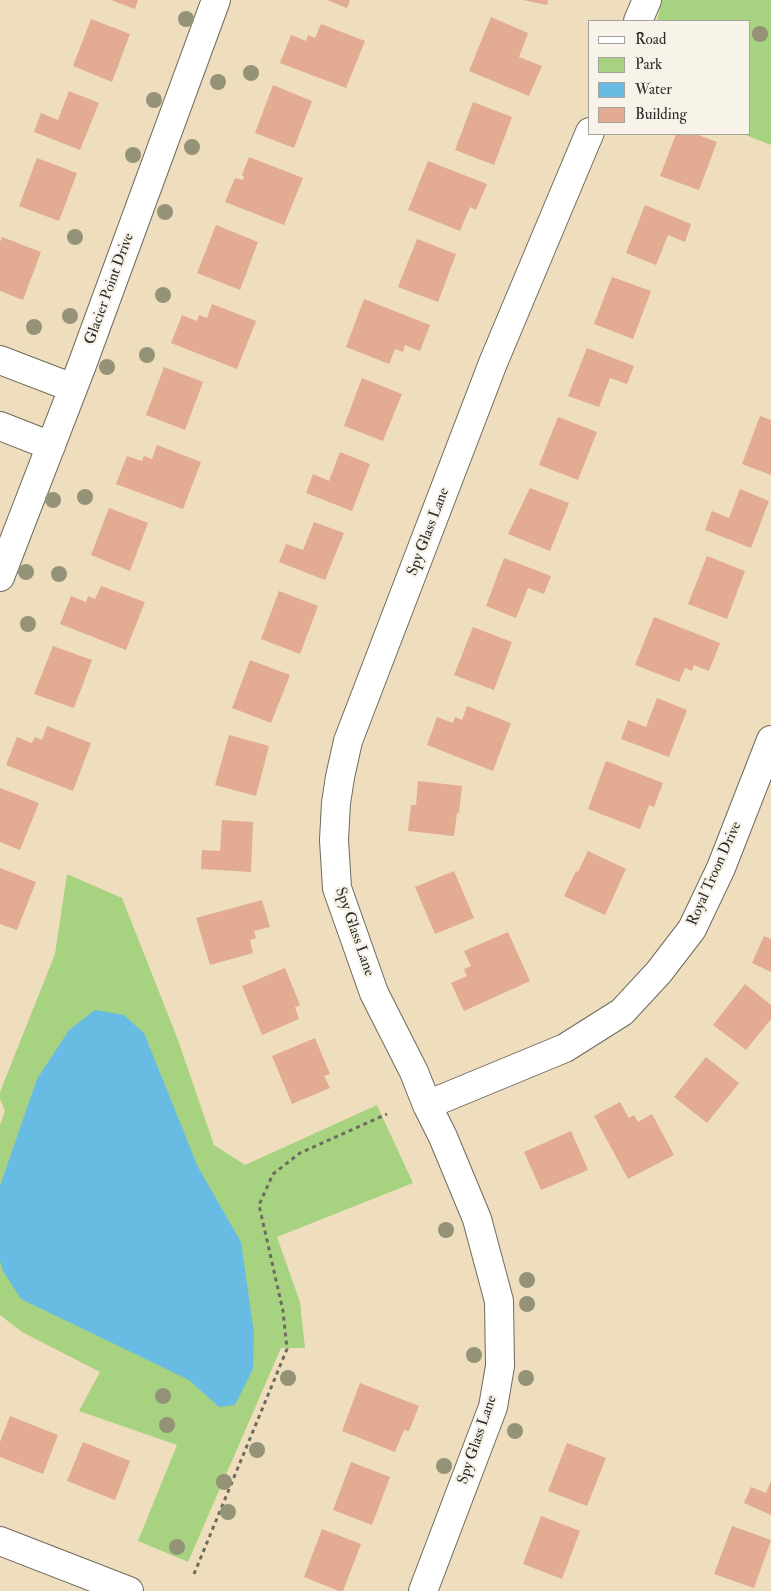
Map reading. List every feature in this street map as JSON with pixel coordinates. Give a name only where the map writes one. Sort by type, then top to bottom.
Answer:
[{"type":"street","name":"Glacier Point Drive","points":[[0,577],[73,388],[216,0]]},
{"type":"street","points":[[638,20],[647,0]]},
{"type":"street","name":"Spy Glass Lane","points":[[423,1591],[493,1407],[500,1366],[499,1300],[477,1219],[414,1072],[374,993],[337,888],[334,840],[340,778],[348,741],[493,363],[589,135]]},
{"type":"street","points":[[0,360],[73,388]]},
{"type":"street","points":[[0,426],[51,446]]},
{"type":"street","name":"Royal Troon Drive","points":[[427,1106],[566,1048],[622,1012],[659,972],[692,928],[721,868],[771,740]]},
{"type":"street","points":[[0,1541],[129,1591]]},
{"type":"path","points":[[194,1574],[287,1349],[283,1310],[259,1205],[274,1174],[300,1153],[387,1114]]},
{"type":"green space","points":[[662,0],[771,0],[771,145],[746,135],[751,135],[751,20],[657,20]]},
{"type":"green space","points":[[67,874],[122,898],[178,1040],[214,1145],[245,1165],[377,1105],[413,1183],[277,1237],[300,1302],[305,1348],[281,1348],[188,1562],[138,1541],[177,1445],[79,1411],[100,1372],[22,1332],[0,1315],[0,1125],[5,1111],[0,1099],[0,1092],[55,954]]},
{"type":"water","points":[[95,1010],[124,1015],[144,1033],[198,1167],[241,1242],[254,1333],[253,1369],[235,1405],[219,1407],[189,1380],[21,1299],[3,1271],[0,1261],[0,1186],[37,1079],[69,1030]]},
{"type":"building","points":[[111,0],[138,0],[135,9]]},
{"type":"building","points":[[327,0],[350,0],[347,8]]},
{"type":"building","points":[[523,0],[548,0],[547,5]]},
{"type":"building","points":[[491,17],[528,33],[519,57],[542,66],[529,96],[469,71]]},
{"type":"building","points":[[91,19],[130,34],[112,82],[73,66]]},
{"type":"building","points":[[321,24],[365,41],[346,88],[280,63],[291,35],[306,41],[308,35],[315,38]]},
{"type":"building","points":[[273,85],[312,101],[294,148],[255,133]]},
{"type":"building","points":[[69,91],[99,103],[80,150],[34,132],[41,113],[58,120]]},
{"type":"building","points":[[473,102],[512,117],[494,165],[455,150]]},
{"type":"building","points":[[676,135],[698,135],[717,142],[699,190],[660,176]]},
{"type":"building","points":[[249,157],[303,178],[284,225],[225,202],[235,178],[243,180],[244,177],[242,175]]},
{"type":"building","points":[[37,158],[77,173],[59,221],[19,206]]},
{"type":"building","points":[[428,161],[487,184],[476,210],[470,207],[460,231],[408,210]]},
{"type":"building","points":[[645,205],[691,224],[685,242],[668,235],[656,265],[626,253]]},
{"type":"building","points":[[216,225],[258,242],[240,290],[197,273]]},
{"type":"building","points":[[2,237],[41,252],[23,300],[0,291],[0,242]]},
{"type":"building","points":[[417,239],[456,254],[438,302],[398,287]]},
{"type":"building","points":[[612,277],[651,291],[633,339],[594,324]]},
{"type":"building","points":[[364,299],[430,325],[420,351],[405,345],[403,352],[395,349],[389,364],[346,347]]},
{"type":"building","points":[[212,304],[256,321],[237,369],[171,343],[182,315],[197,321],[199,315],[207,318]]},
{"type":"building","points":[[587,348],[634,366],[627,384],[610,378],[599,407],[568,396]]},
{"type":"building","points":[[164,367],[203,382],[185,430],[146,415]]},
{"type":"building","points":[[362,378],[402,394],[383,441],[344,426]]},
{"type":"building","points":[[760,416],[771,420],[771,475],[742,464]]},
{"type":"building","points":[[558,417],[597,432],[578,480],[539,465]]},
{"type":"building","points":[[157,445],[201,462],[183,509],[116,484],[127,456],[142,461],[144,456],[152,459]]},
{"type":"building","points":[[340,452],[370,464],[352,511],[306,493],[313,474],[329,481]]},
{"type":"building","points":[[530,488],[569,503],[550,551],[508,534]]},
{"type":"building","points":[[740,489],[769,501],[751,548],[705,530],[712,511],[729,518]]},
{"type":"building","points":[[109,508],[148,523],[130,571],[91,555]]},
{"type":"building","points":[[314,522],[344,533],[325,580],[279,562],[286,544],[303,550]]},
{"type":"building","points":[[707,556],[745,571],[727,619],[688,604]]},
{"type":"building","points":[[504,558],[551,576],[544,594],[528,588],[516,618],[486,606]]},
{"type":"building","points":[[101,586],[145,602],[126,650],[60,624],[71,596],[86,602],[88,596],[95,599]]},
{"type":"building","points":[[279,591],[318,606],[300,654],[261,639]]},
{"type":"building","points":[[654,617],[720,643],[709,671],[694,665],[692,671],[685,668],[679,682],[635,665]]},
{"type":"building","points":[[473,627],[512,642],[494,690],[454,675]]},
{"type":"building","points":[[53,646],[92,660],[74,708],[34,694]]},
{"type":"building","points":[[250,660],[290,675],[271,723],[232,708]]},
{"type":"building","points":[[657,698],[687,710],[669,757],[621,739],[628,720],[646,727]]},
{"type":"building","points":[[467,706],[511,723],[493,771],[427,745],[437,717],[453,723],[455,717],[462,720]]},
{"type":"building","points":[[47,726],[91,743],[73,791],[6,765],[17,737],[32,743],[35,737],[42,740]]},
{"type":"building","points":[[229,735],[269,746],[256,796],[215,785]]},
{"type":"building","points":[[606,761],[663,783],[654,807],[649,805],[640,829],[588,809]]},
{"type":"building","points":[[418,781],[462,786],[454,836],[408,831],[411,805],[416,805]]},
{"type":"building","points":[[0,788],[39,803],[20,850],[0,842]]},
{"type":"building","points":[[222,820],[253,822],[251,872],[201,869],[202,850],[220,851]]},
{"type":"building","points":[[588,851],[626,869],[605,915],[564,896]]},
{"type":"building","points":[[0,868],[36,882],[17,930],[0,924]]},
{"type":"building","points":[[454,871],[474,918],[435,934],[415,887]]},
{"type":"building","points":[[262,900],[270,927],[254,931],[256,938],[250,940],[253,953],[210,965],[196,918]]},
{"type":"building","points":[[508,932],[530,981],[464,1011],[451,983],[467,976],[464,969],[471,966],[464,951]]},
{"type":"building","points":[[764,936],[771,939],[771,972],[752,963]]},
{"type":"building","points":[[285,968],[300,1005],[295,1007],[299,1019],[262,1035],[242,986]]},
{"type":"building","points":[[745,984],[771,1005],[771,1019],[746,1050],[713,1025]]},
{"type":"building","points":[[315,1038],[330,1074],[324,1076],[330,1088],[292,1104],[272,1056]]},
{"type":"building","points":[[706,1057],[739,1083],[707,1123],[674,1097]]},
{"type":"building","points":[[620,1102],[629,1118],[634,1115],[638,1122],[652,1114],[674,1155],[628,1179],[594,1116]]},
{"type":"building","points":[[571,1131],[588,1170],[541,1190],[524,1152]]},
{"type":"building","points":[[360,1383],[419,1406],[409,1431],[404,1430],[395,1452],[342,1431]]},
{"type":"building","points":[[10,1416],[58,1435],[43,1474],[0,1457],[0,1442]]},
{"type":"building","points":[[83,1442],[130,1461],[115,1500],[67,1481]]},
{"type":"building","points":[[567,1443],[606,1458],[587,1506],[548,1491]]},
{"type":"building","points":[[351,1462],[390,1477],[372,1525],[333,1510]]},
{"type":"building","points":[[771,1481],[771,1515],[744,1503],[751,1487],[766,1493]]},
{"type":"building","points":[[541,1516],[580,1531],[562,1579],[523,1564]]},
{"type":"building","points":[[732,1526],[771,1540],[754,1588],[714,1574]]},
{"type":"building","points":[[322,1529],[361,1544],[343,1591],[304,1577]]}]
